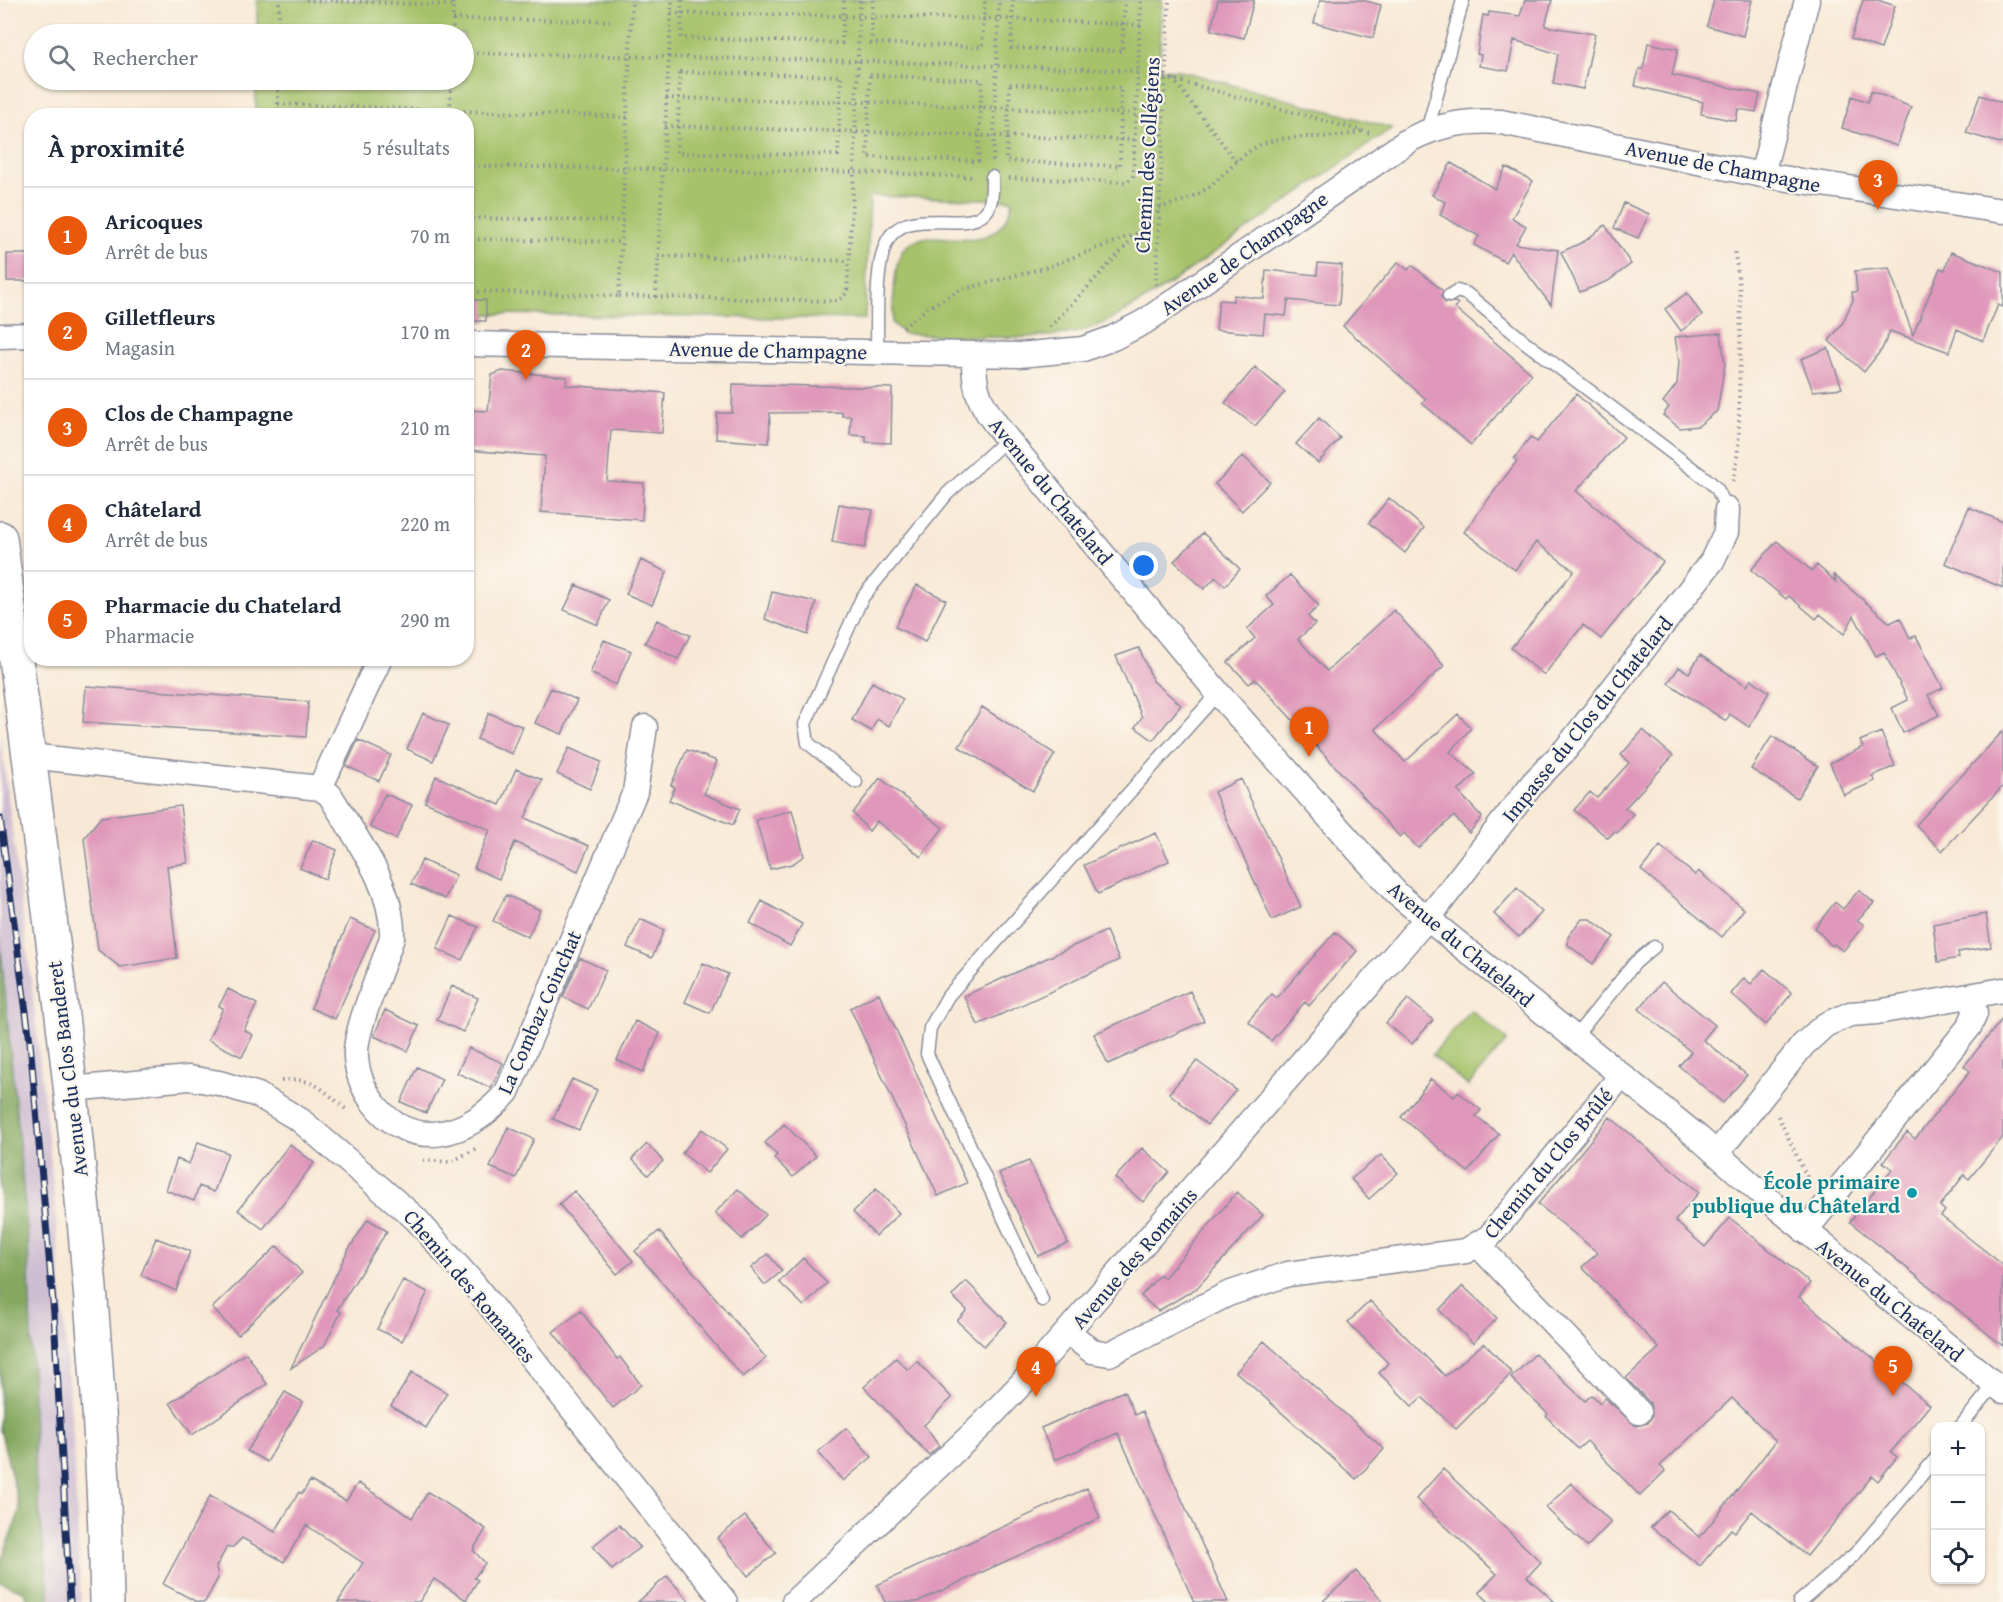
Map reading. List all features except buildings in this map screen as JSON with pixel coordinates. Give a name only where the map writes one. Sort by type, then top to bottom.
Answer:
[{"type":"main road","name":"Avenue du Clos Banderet","points":[[0,538],[71,1089],[89,1278],[107,1602]]},
{"type":"street","points":[[1762,175],[1807,0]]},
{"type":"street","name":"Avenue de Champagne","points":[[474,344],[1041,355],[1101,344],[1162,311],[1392,151],[1427,131],[1462,122],[1501,122],[1762,175],[2003,211]]},
{"type":"street","points":[[0,336],[24,335]]},
{"type":"street","name":"Avenue du Chatelard","points":[[974,354],[977,394],[1007,439],[1218,693],[1386,882],[1426,919],[1717,1154],[1805,1231],[1999,1388]]},
{"type":"street","name":"Impasse du Clos du Chatelard","points":[[1426,919],[1533,783],[1566,749],[1700,578],[1712,561],[1726,532],[1726,509]]},
{"type":"street","points":[[29,756],[320,788],[376,666]]},
{"type":"street","name":"La Combaz Coinchat","points":[[320,788],[330,795],[380,880],[390,903],[393,922],[392,937],[359,1032],[356,1051],[360,1080],[378,1109],[392,1121],[412,1132],[441,1134],[472,1123],[493,1108],[507,1092],[635,792],[645,727]]},
{"type":"street","name":"Avenue des Romains","points":[[794,1602],[981,1426],[1069,1333],[1426,919]]},
{"type":"street","points":[[1717,1154],[1813,1034],[1837,1018],[2003,990]]},
{"type":"street","points":[[1805,1231],[1969,1027],[1975,1014],[1973,995]]},
{"type":"street","name":"Chemin du Clos Brûlé","points":[[1069,1333],[1092,1351],[1110,1354],[1219,1298],[1288,1274],[1451,1255],[1478,1245],[1489,1238],[1621,1076]]},
{"type":"street","name":"Chemin des Romanies","points":[[71,1089],[189,1078],[219,1083],[258,1095],[300,1120],[415,1218],[457,1265],[725,1602]]},
{"type":"street","points":[[1478,1245],[1639,1412]]},
{"type":"lane","points":[[1427,131],[1463,0]]},
{"type":"lane","points":[[877,352],[883,253],[891,236],[904,225],[920,220],[967,221],[979,218],[987,210],[991,199],[992,177]]},
{"type":"lane","points":[[1449,296],[1457,291],[1467,294],[1525,342],[1709,481],[1717,489],[1726,509]]},
{"type":"lane","points":[[856,782],[808,743],[805,724],[862,598],[947,494],[1007,439]]},
{"type":"lane","points":[[1042,1300],[927,1054],[930,1028],[948,996],[1218,693]]},
{"type":"lane","points":[[1574,1038],[1635,963],[1654,947]]},
{"type":"lane","points":[[1965,1422],[1999,1388]]},
{"type":"lane","points":[[1799,1602],[1855,1554],[1931,1463]]},
{"type":"path","points":[[279,0],[279,24]]},
{"type":"path","points":[[306,0],[453,3],[453,24]]},
{"type":"path","points":[[474,291],[619,296],[632,0]]},
{"type":"path","points":[[656,297],[672,0]]},
{"type":"path","points":[[681,0],[681,38],[842,43],[844,0]]},
{"type":"path","points":[[474,166],[854,172],[860,0]]},
{"type":"path","points":[[873,0],[872,43],[982,46],[984,0]]},
{"type":"path","points":[[992,177],[999,0]]},
{"type":"path","points":[[1013,0],[1011,48],[1122,51],[1125,0]]},
{"type":"path","name":"Chemin des Collégiens","points":[[1162,311],[1155,291],[1169,0]]},
{"type":"path","points":[[671,13],[1012,19],[1140,25]]},
{"type":"path","points":[[453,19],[610,21]]},
{"type":"path","points":[[474,53],[858,61],[1138,71]]},
{"type":"path","points":[[680,72],[842,76],[838,155],[677,153],[679,98],[680,72]]},
{"type":"path","points":[[870,75],[982,80],[980,106],[978,160],[867,157],[870,75]]},
{"type":"path","points":[[1166,77],[1381,136],[1392,151]]},
{"type":"path","points":[[1173,79],[1236,161]]},
{"type":"path","points":[[1010,84],[1121,88],[1120,166],[1006,161],[1009,108],[1010,84]]},
{"type":"path","points":[[278,90],[278,105],[342,108]]},
{"type":"path","points":[[450,108],[451,90]]},
{"type":"path","points":[[666,98],[869,102],[1136,114]]},
{"type":"path","points":[[474,114],[627,117]]},
{"type":"path","points":[[665,126],[1134,140]]},
{"type":"path","points":[[1041,355],[1042,338],[1045,333],[1159,210],[1201,193],[1236,161],[1262,144],[1278,139],[1328,138],[1361,131]]},
{"type":"path","points":[[474,218],[623,221]]},
{"type":"path","points":[[877,352],[921,314],[960,290],[1048,267],[1140,232]]},
{"type":"path","points":[[474,239],[622,242]]},
{"type":"path","points":[[1726,509],[1741,440],[1741,291],[1734,250]]},
{"type":"path","points":[[658,256],[848,261]]},
{"type":"path","points":[[1781,1112],[1777,1117],[1813,1190]]},
{"type":"shaded area","points":[[0,733],[32,988],[53,1183],[73,1437],[81,1602],[50,1602],[35,1473],[28,1240],[0,939]]},
{"type":"green space","points":[[257,0],[1162,0],[1159,69],[1178,70],[1392,128],[1165,287],[1108,321],[1068,334],[972,337],[904,334],[892,323],[897,265],[903,250],[915,241],[929,237],[978,238],[993,233],[1005,221],[1013,200],[870,196],[865,319],[486,314],[486,321],[474,321],[474,108],[256,108],[256,90],[474,90],[474,24],[257,24]]},
{"type":"green space","points":[[0,939],[28,1240],[35,1473],[50,1602],[28,1602],[25,1592],[0,1582],[0,1564],[20,1510],[0,1429]]},
{"type":"green space","points":[[1471,1010],[1507,1040],[1468,1086],[1432,1055]]},
{"type":"railway","points":[[0,818],[30,1042],[54,1314],[70,1602]]},
{"type":"place","name":"Clos de Champagne","points":[[1878,210]]},
{"type":"place","name":"Gilletfleurs","points":[[526,380]]},
{"type":"place","name":"Aricoques","points":[[1309,757]]},
{"type":"place","name":"École primaire publique du Châtelard","points":[[1912,1193]]},
{"type":"place","name":"Pharmacie du Chatelard","points":[[1893,1396]]},
{"type":"place","name":"Châtelard","points":[[1036,1397]]}]
